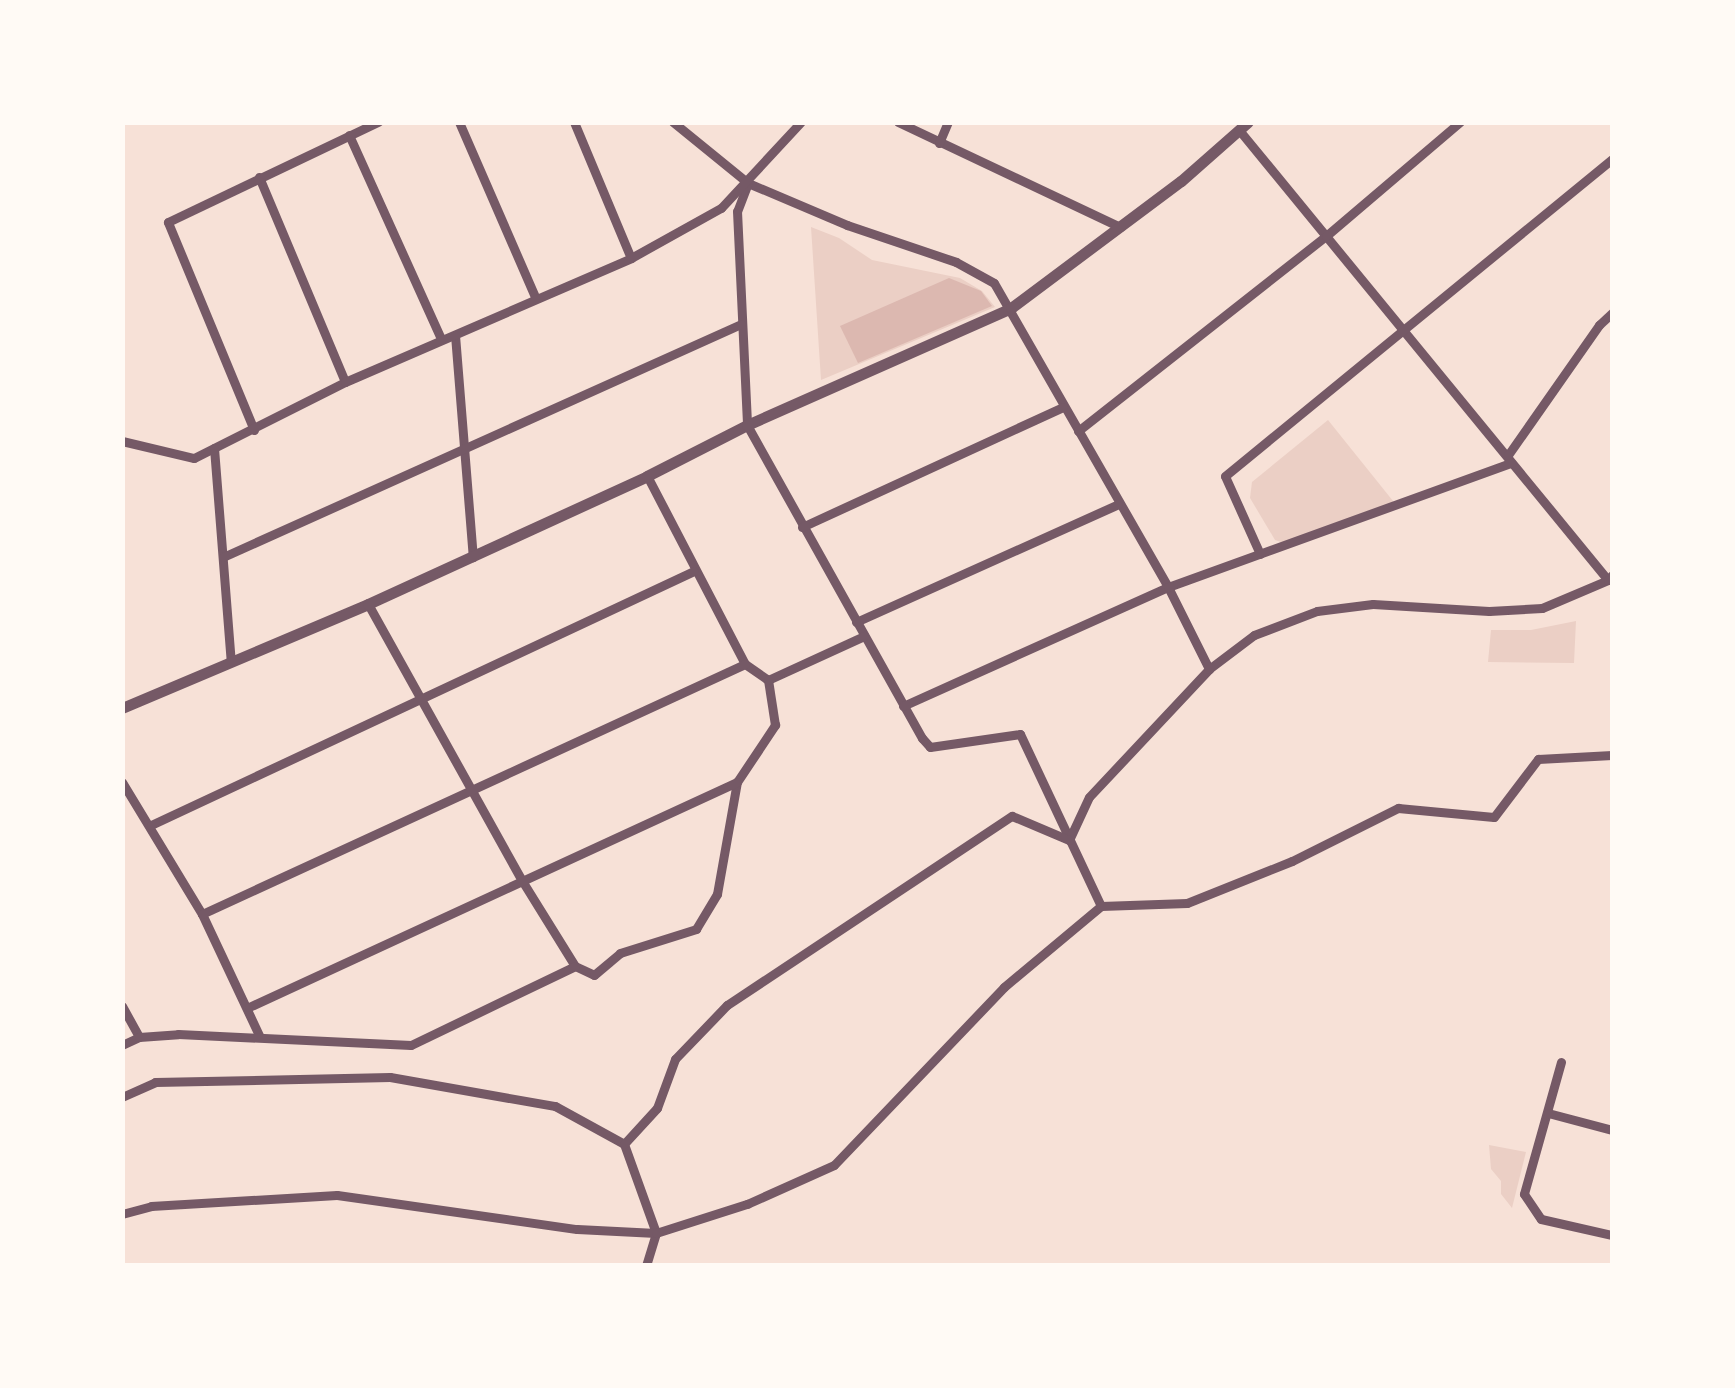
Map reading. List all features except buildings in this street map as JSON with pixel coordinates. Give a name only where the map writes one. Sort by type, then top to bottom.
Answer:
[{"type":"street","points":[[254,430],[168,222],[378,122]]},
{"type":"street","points":[[458,122],[535,296]]},
{"type":"street","points":[[574,122],[631,258]]},
{"type":"street","points":[[673,122],[708,155],[748,183],[956,262],[994,283],[1168,586],[1209,669]]},
{"type":"street","points":[[122,441],[194,458],[345,382],[535,296],[631,258],[721,208],[801,122]]},
{"type":"street","points":[[898,122],[1120,227]]},
{"type":"street","points":[[939,143],[948,122]]},
{"type":"street","points":[[1078,431],[1326,236],[1460,122]]},
{"type":"street","points":[[122,708],[368,604],[647,476],[747,425],[1011,308],[1120,227],[1244,126],[1401,329],[1610,578],[1542,608],[1489,610],[1373,604],[1317,612],[1254,635],[1209,669],[1089,796],[1069,840]]},
{"type":"street","points":[[349,135],[441,340]]},
{"type":"street","points":[[1260,554],[1225,476],[1612,159]]},
{"type":"street","points":[[259,177],[345,382]]},
{"type":"street","points":[[748,183],[737,212],[747,425],[903,706],[930,747],[1020,734],[1101,906]]},
{"type":"street","points":[[903,706],[1168,586],[1510,459],[1599,325],[1612,313]]},
{"type":"street","points":[[223,557],[741,324]]},
{"type":"street","points":[[455,335],[473,556]]},
{"type":"street","points":[[802,526],[1062,407]]},
{"type":"street","points":[[214,448],[230,662]]},
{"type":"street","points":[[368,604],[522,879],[575,966],[594,975],[620,953],[700,926],[717,894],[737,782],[776,725],[768,680],[745,664],[647,476]]},
{"type":"street","points":[[856,622],[1118,504]]},
{"type":"street","points":[[151,825],[694,571]]},
{"type":"street","points":[[768,680],[864,636]]},
{"type":"street","points":[[202,914],[745,664]]},
{"type":"street","points":[[122,1214],[151,1206],[337,1195],[577,1229],[656,1233],[747,1204],[834,1165],[1004,987],[1101,906],[1187,903],[1292,861],[1398,808],[1494,817],[1538,759],[1612,755]]},
{"type":"street","points":[[122,782],[202,914],[260,1037]]},
{"type":"street","points":[[249,1007],[737,782]]},
{"type":"street","points":[[624,1144],[658,1108],[675,1059],[727,1004],[1012,816],[1069,840]]},
{"type":"street","points":[[122,1044],[139,1036],[260,1037],[411,1045],[575,966]]},
{"type":"street","points":[[122,1006],[139,1036]]},
{"type":"street","points":[[1561,1062],[1524,1194],[1542,1219],[1612,1235]]},
{"type":"street","points":[[122,1096],[156,1082],[390,1077],[555,1106],[624,1144],[656,1233],[646,1266]]},
{"type":"street","points":[[1548,1113],[1612,1130]]},
{"type":"shaded area","points":[[811,227],[839,238],[872,260],[960,278],[982,291],[995,307],[821,380]]},
{"type":"shaded area","points":[[949,278],[981,291],[992,306],[858,363],[840,326]]},
{"type":"shaded area","points":[[1328,420],[1397,506],[1287,544],[1275,540],[1250,498],[1252,482]]},
{"type":"shaded area","points":[[1576,621],[1574,663],[1488,662],[1491,630],[1531,630]]},
{"type":"shaded area","points":[[1489,1145],[1526,1152],[1512,1208],[1501,1194],[1501,1181],[1491,1169]]}]
